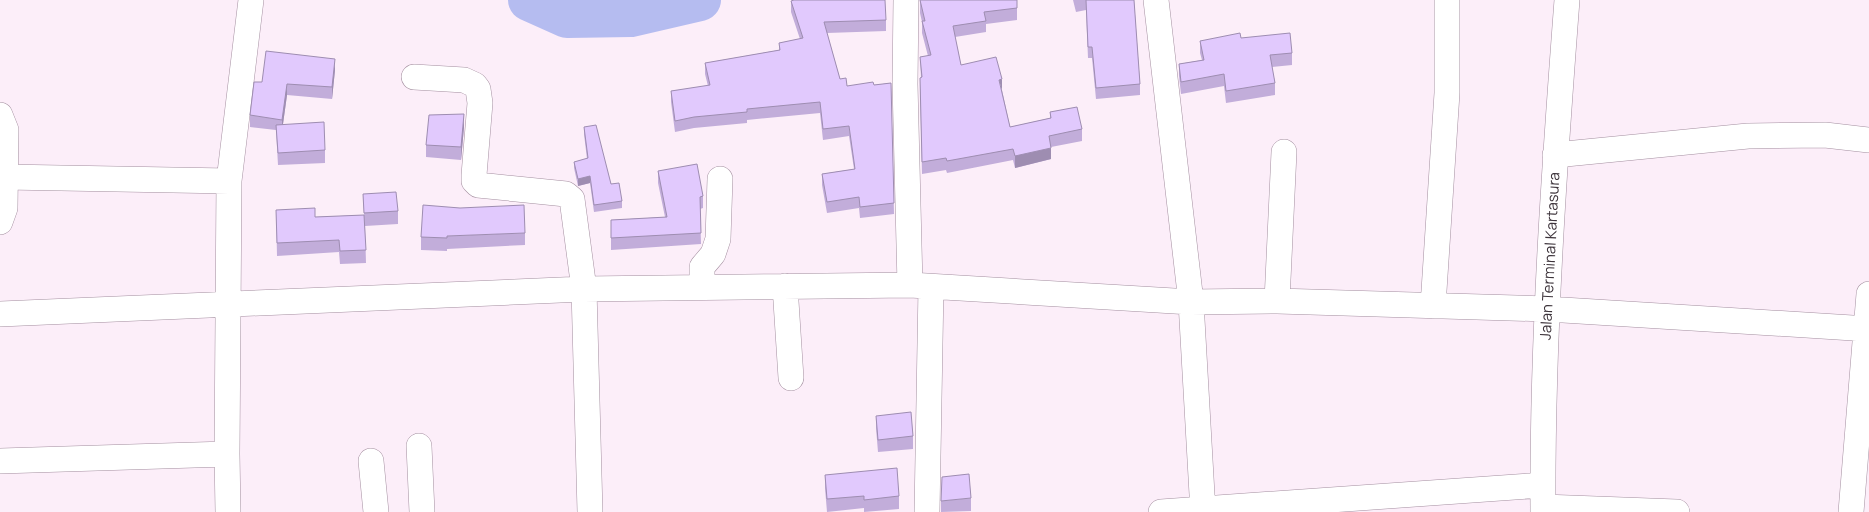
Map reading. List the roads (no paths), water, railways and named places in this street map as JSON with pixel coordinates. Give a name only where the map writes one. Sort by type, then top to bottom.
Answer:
[{"type":"street","points":[[228,512],[229,180],[251,0]]},
{"type":"street","points":[[906,0],[905,84],[920,286],[927,512]]},
{"type":"street","points":[[1156,0],[1191,302],[1203,511]]},
{"type":"street","points":[[1433,306],[1447,93],[1447,0]]},
{"type":"street","name":"Jalan Terminal Kartasura","points":[[1543,501],[1547,309],[1555,155],[1567,0]]},
{"type":"street","points":[[414,77],[464,80],[475,85],[478,89],[480,104],[474,175],[474,181],[478,185],[568,194],[573,208],[584,289],[590,512]]},
{"type":"street","points":[[0,115],[6,130],[6,208],[0,222]]},
{"type":"street","points":[[1555,155],[1748,136],[1825,134],[1869,140]]},
{"type":"street","points":[[1277,301],[1284,152]]},
{"type":"street","points":[[5,177],[229,180]]},
{"type":"street","points":[[702,287],[702,268],[712,254],[718,239],[720,179]]},
{"type":"street","points":[[785,286],[791,378]]},
{"type":"street","points":[[0,314],[584,289],[920,286],[1191,302],[1277,301],[1547,309],[1867,329]]},
{"type":"street","points":[[1851,512],[1869,294]]},
{"type":"street","points":[[419,446],[422,512]]},
{"type":"street","points":[[0,461],[227,454]]},
{"type":"street","points":[[371,461],[376,512]]},
{"type":"street","points":[[1161,512],[1543,501],[1677,512]]},
{"type":"waterway","points":[[529,0],[567,17],[631,16],[700,0]]}]
